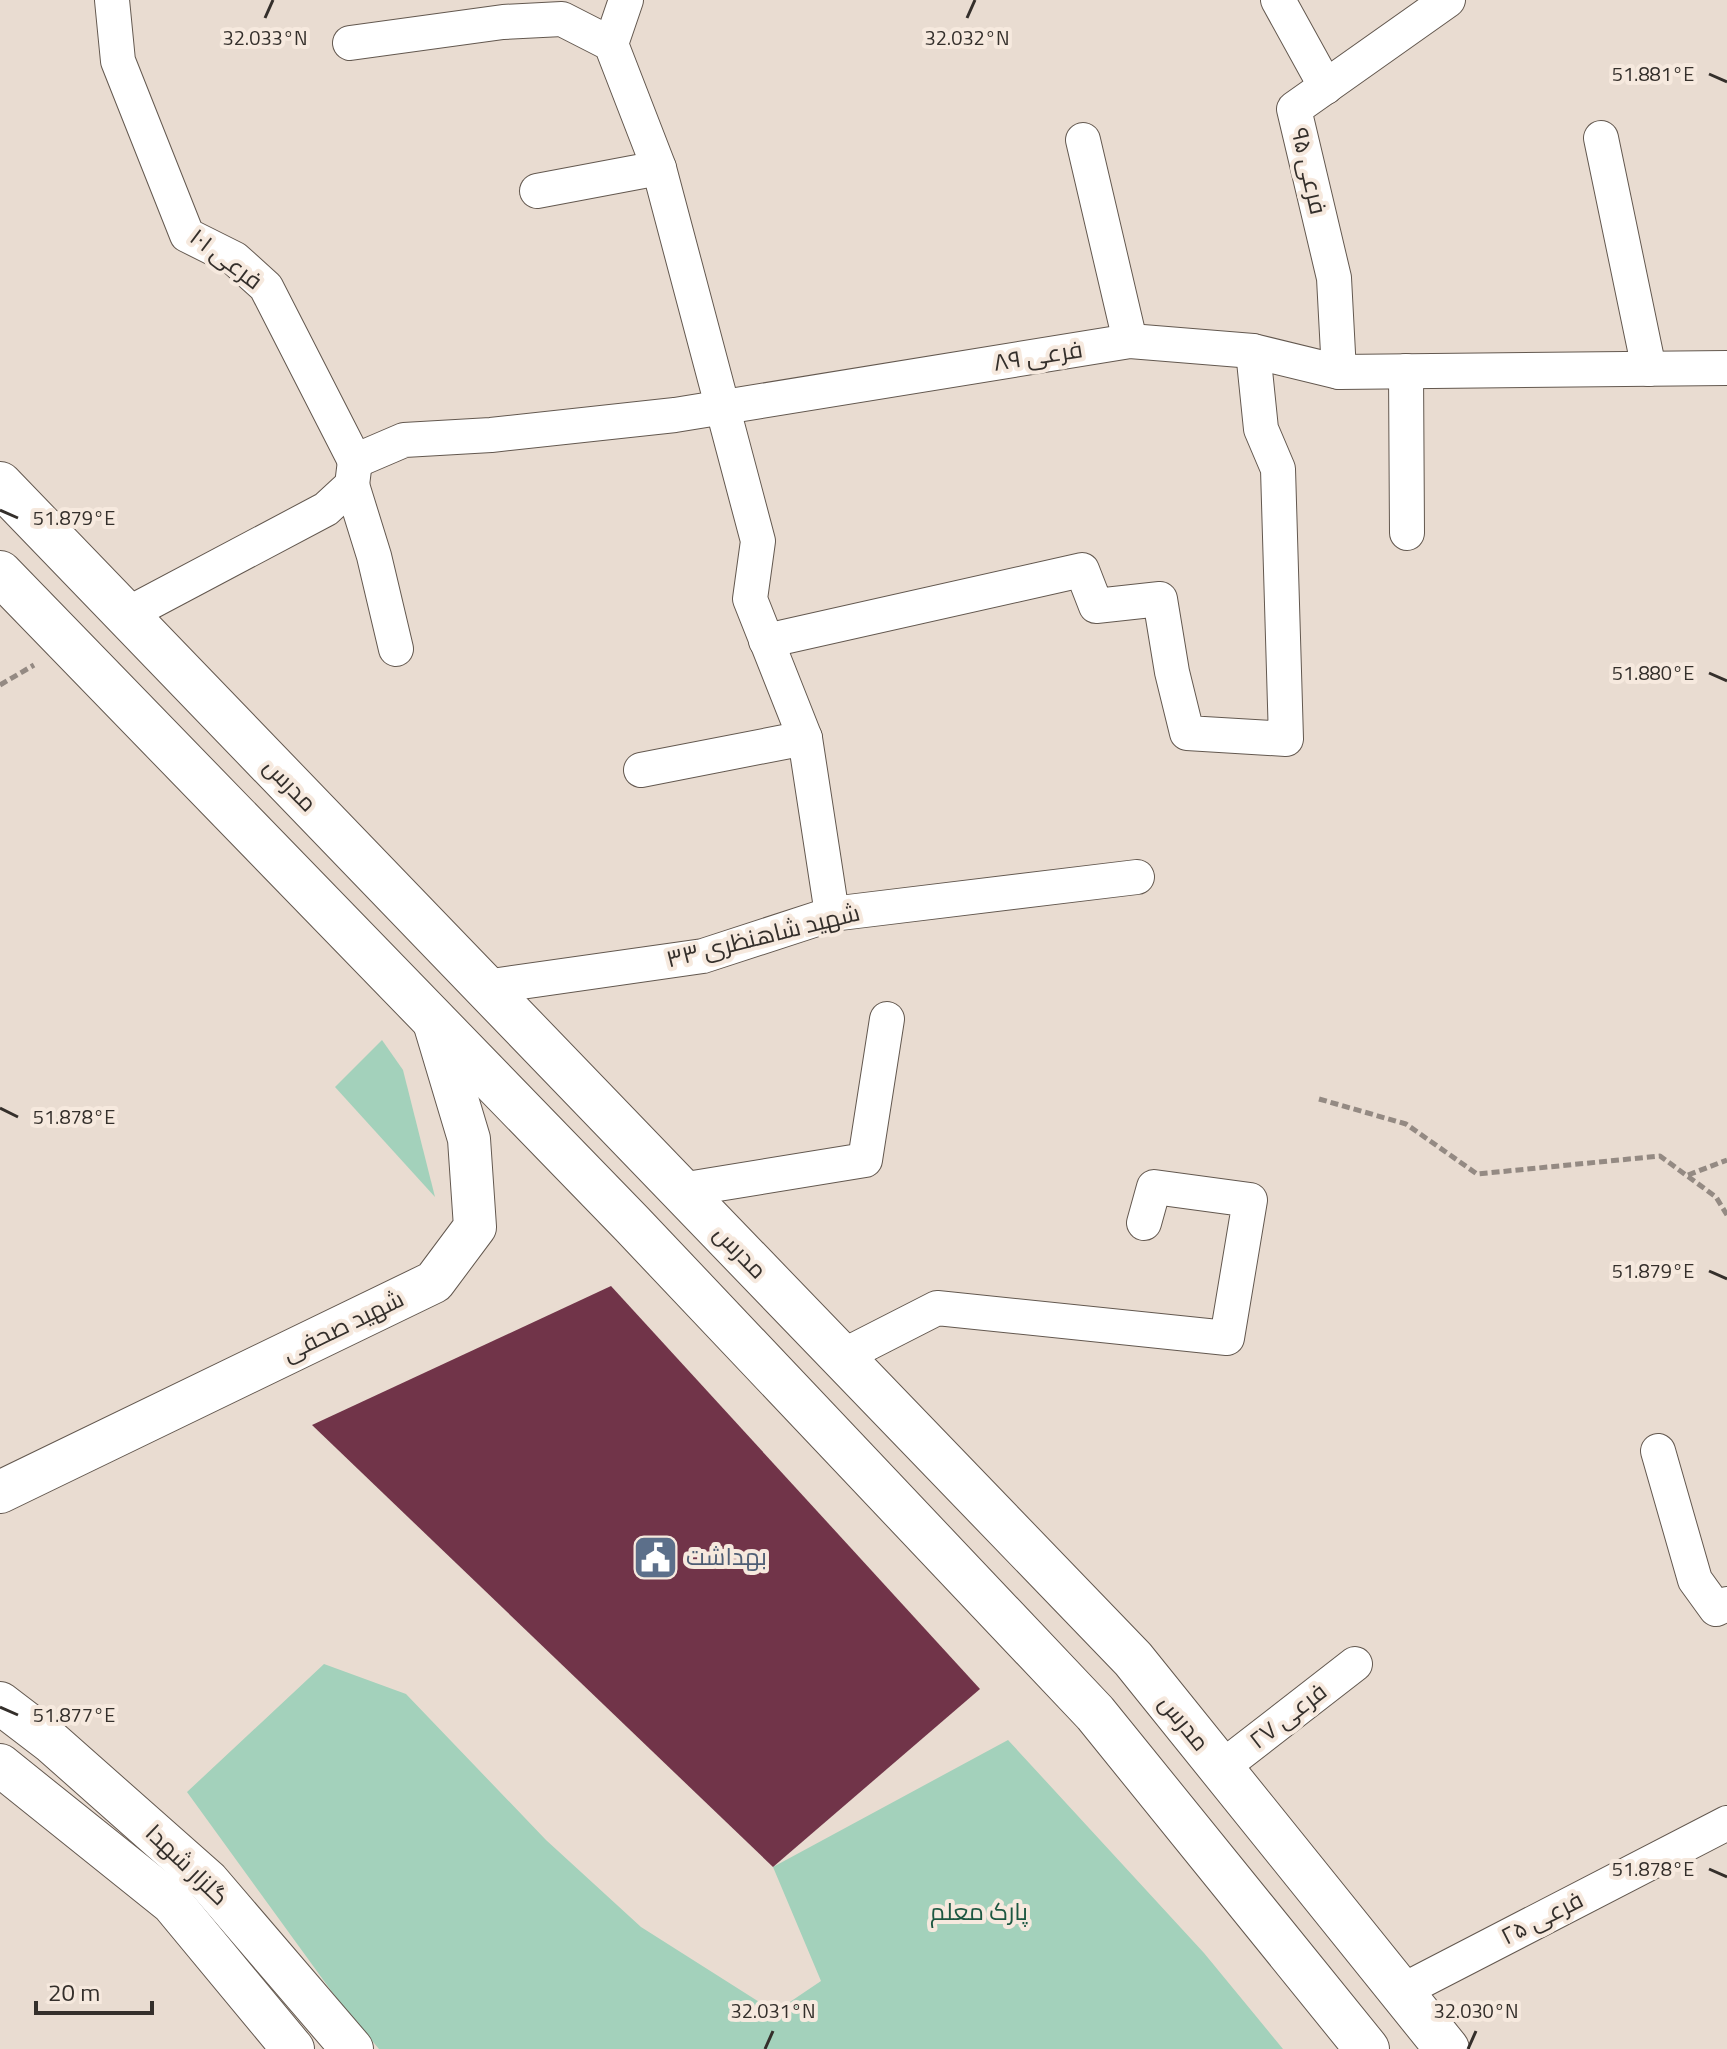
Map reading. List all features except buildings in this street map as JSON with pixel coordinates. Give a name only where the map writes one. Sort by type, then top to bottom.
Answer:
[{"type":"main road","name":"مدرس","points":[[0,484],[1133,1659],[1447,2049]]},
{"type":"main road","points":[[0,573],[632,1224],[1095,1713],[1367,2049]]},
{"type":"street","name":"فرعی ۱۰۱","points":[[112,0],[118,61],[187,235],[235,259],[266,287],[354,473],[396,649]]},
{"type":"street","points":[[626,0],[611,44],[659,168],[758,541],[750,599],[805,738],[832,914]]},
{"type":"street","points":[[1278,0],[1326,87]]},
{"type":"street","name":"فرعی ۹۵","points":[[1339,372],[1334,278],[1294,109],[1448,0]]},
{"type":"street","points":[[350,43],[501,11],[562,19],[611,44]]},
{"type":"street","points":[[1601,138],[1649,369]]},
{"type":"street","points":[[1083,140],[1130,341]]},
{"type":"street","points":[[537,191],[659,168]]},
{"type":"street","name":"فرعی ۸۹","points":[[126,615],[326,509],[354,473],[404,440],[574,427],[721,407],[1130,341],[1253,351],[1339,372],[1727,368]]},
{"type":"street","points":[[766,641],[1082,570],[1096,606],[1160,599],[1172,672],[1187,733],[1286,739],[1278,469],[1261,429],[1253,351]]},
{"type":"street","points":[[1406,371],[1407,533]]},
{"type":"street","points":[[641,770],[805,738]]},
{"type":"street","name":"۳۳ شهید شاهنظری","points":[[485,987],[703,956],[832,914],[1137,877]]},
{"type":"street","points":[[681,1190],[865,1160],[887,1019]]},
{"type":"street","name":"شهید صحفی","points":[[0,1492],[434,1282],[475,1227],[469,1139],[434,1022]]},
{"type":"street","points":[[841,1357],[937,1308],[1227,1338],[1250,1200],[1154,1187],[1144,1223]]},
{"type":"street","points":[[1658,1451],[1695,1580],[1716,1609],[1727,1604]]},
{"type":"street","name":"فرعی ۲۷","points":[[1221,1768],[1355,1664]]},
{"type":"street","name":"گلزار شهدا","points":[[0,1703],[51,1742],[208,1881],[352,2049]]},
{"type":"street","name":"گلزار شهدا","points":[[0,1765],[172,1903],[293,2049]]},
{"type":"street","name":"فرعی ۲۵","points":[[1400,1992],[1727,1823]]},
{"type":"path","points":[[1319,1099],[1406,1124],[1477,1174],[1660,1156],[1716,1197],[1727,1215]]},
{"type":"path","points":[[1687,1175],[1727,1160]]},
{"type":"green space","points":[[382,1040],[403,1070],[435,1197],[335,1087]]},
{"type":"green space","name":"پارک معلم","points":[[324,1664],[406,1694],[546,1840],[641,1927],[775,2012],[821,1981],[773,1867],[1008,1740],[1204,1953],[1283,2049],[379,2049],[340,2003],[187,1792]]},
{"type":"place","name":"بهداشت","points":[[655,1557]]}]
